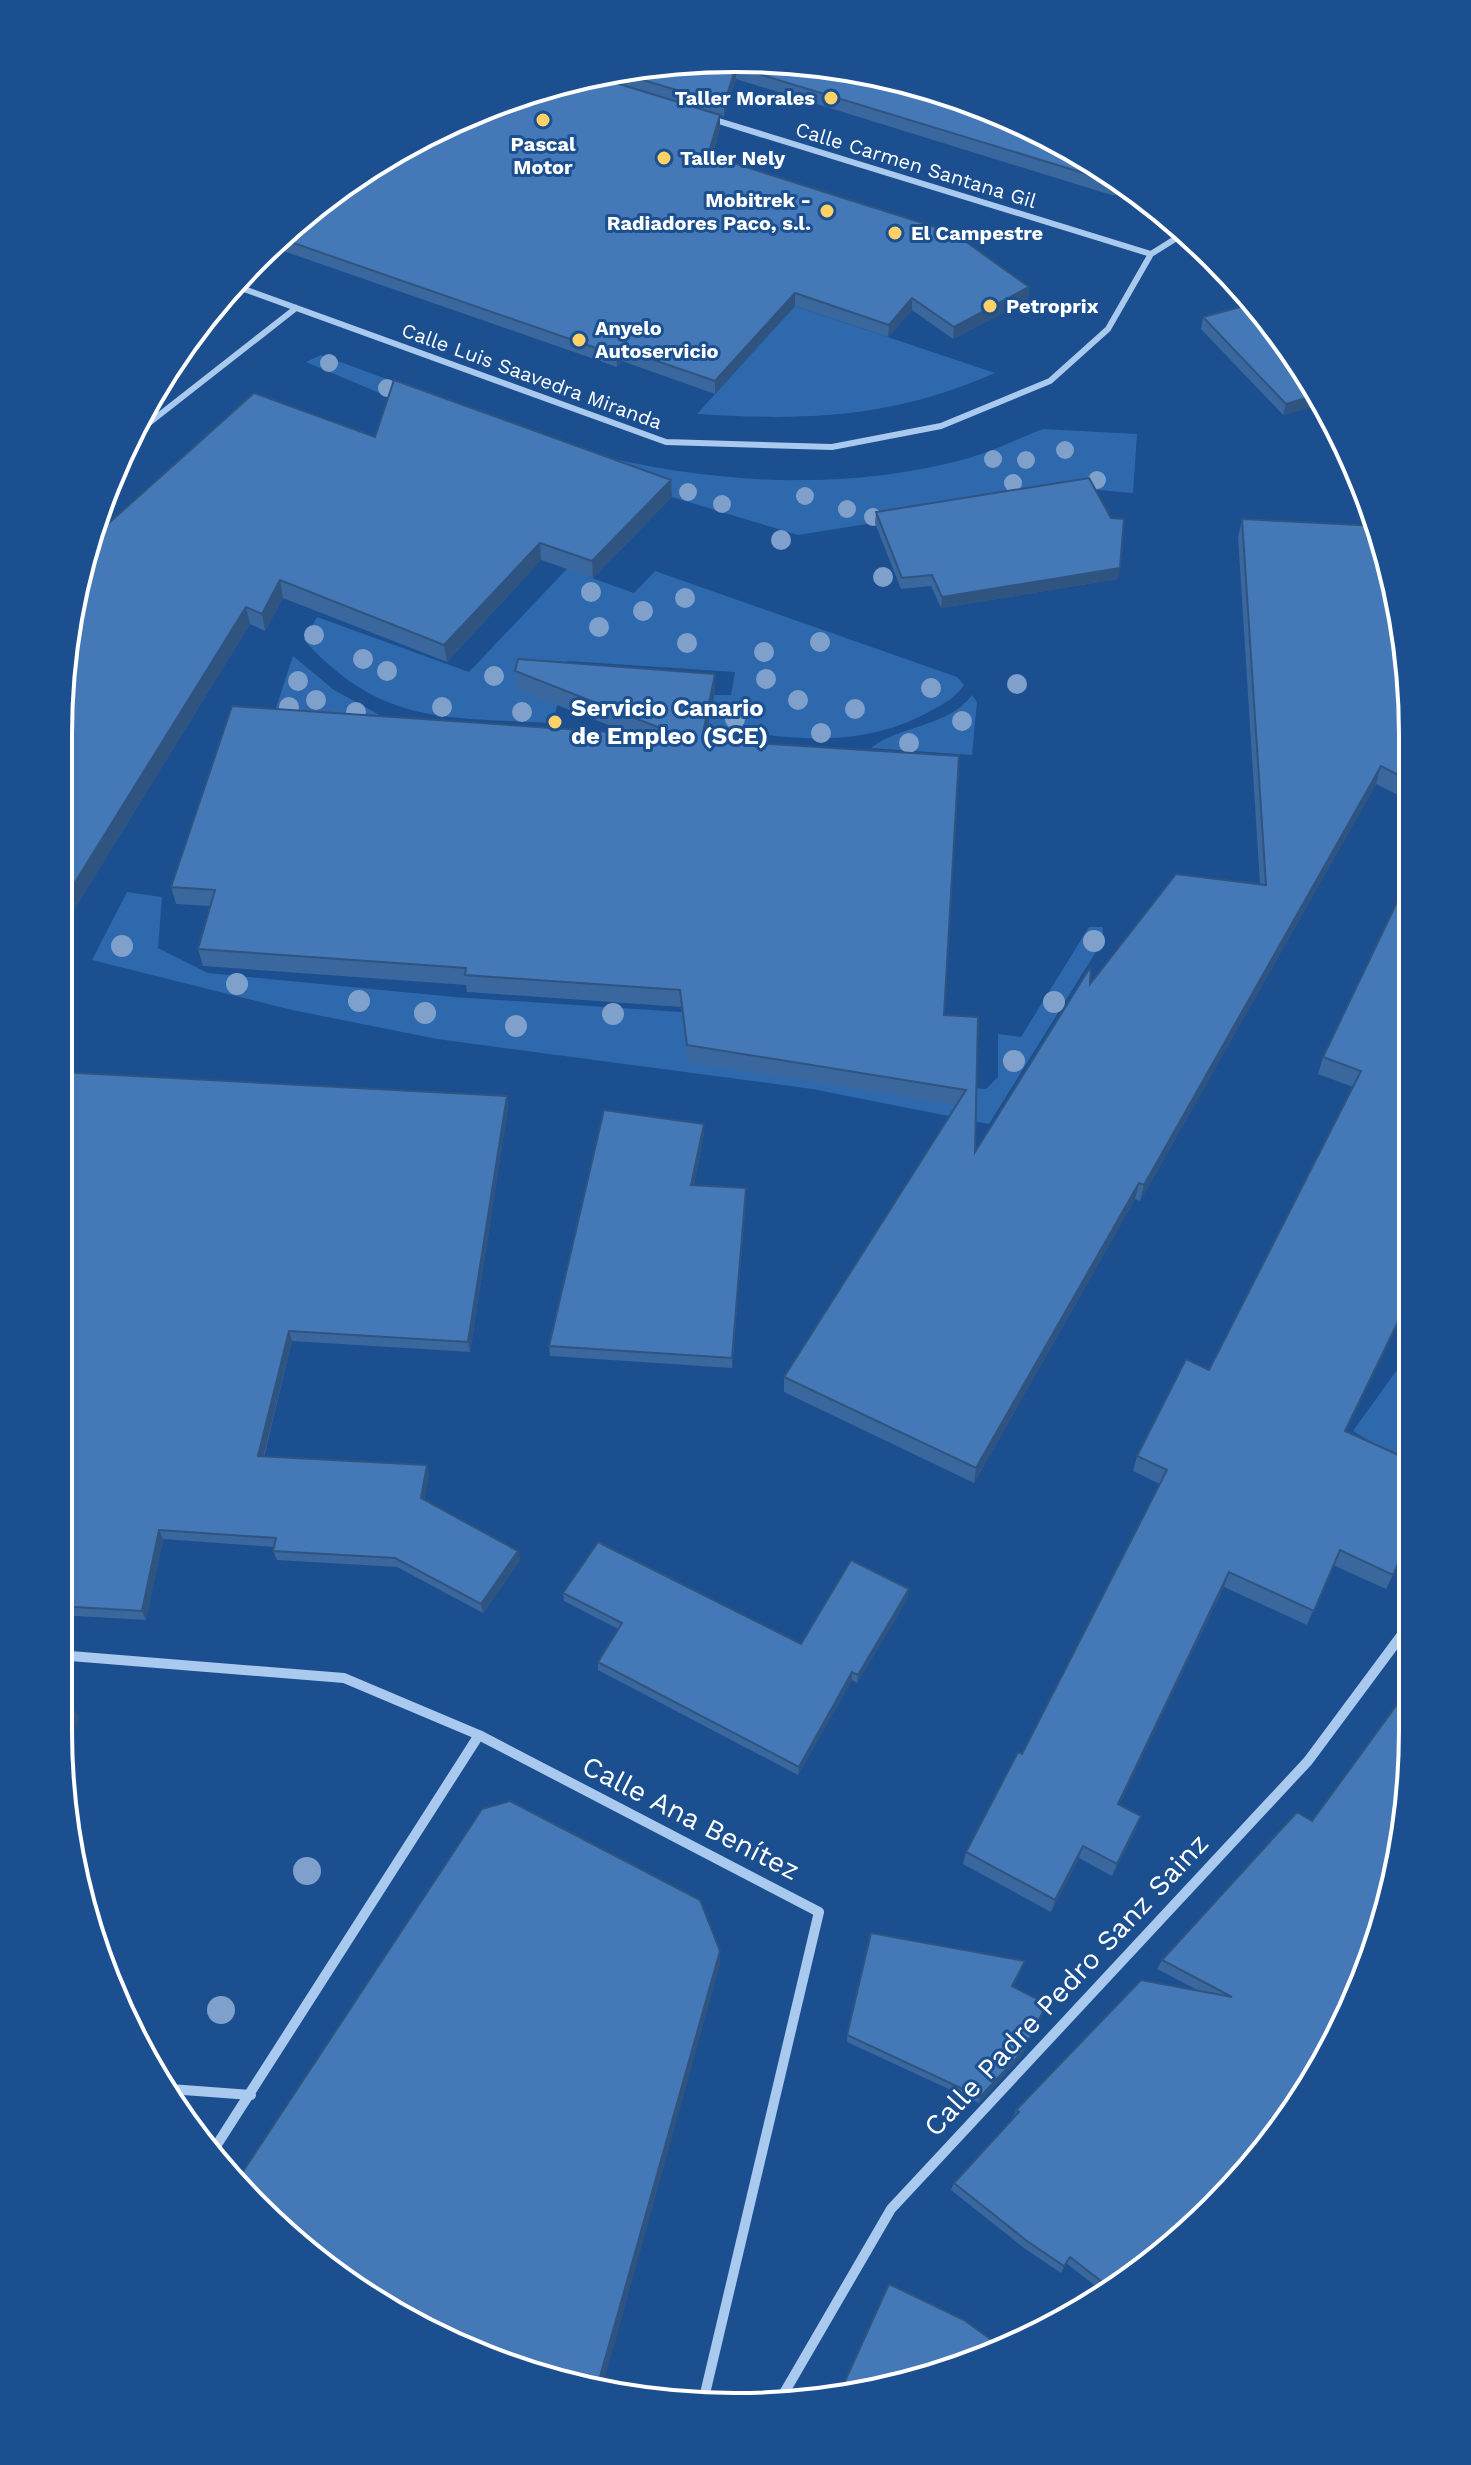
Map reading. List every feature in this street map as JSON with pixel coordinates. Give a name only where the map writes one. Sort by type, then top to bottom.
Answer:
[{"type":"street","name":"Calle Carmen Santana Gil","points":[[700,115],[1151,254]]},
{"type":"street","name":"Calle Luis Saavedra Miranda","points":[[245,289],[666,442],[832,447],[941,426],[1050,381],[1108,329],[1151,254],[1175,239]]},
{"type":"street","points":[[152,421],[296,308]]},
{"type":"street","name":"Calle Padre Pedro Sanz Sainz","points":[[785,2391],[891,2209],[1308,1761],[1399,1638]]},
{"type":"street","name":"Calle Ana Benítez","points":[[72,1656],[344,1678],[479,1735],[819,1912],[705,2392]]},
{"type":"street","points":[[218,2144],[479,1735]]},
{"type":"street","points":[[179,2090],[251,2095]]},
{"type":"shaded area","points":[[795,306],[995,373],[921,399],[849,413],[776,417],[697,414]]},
{"type":"shaded area","points":[[321,355],[414,389],[396,400],[306,362]]},
{"type":"shaded area","points":[[1043,429],[1137,434],[1133,493],[1087,489],[798,535],[672,497],[586,453],[729,477],[825,480],[921,469],[969,458]]},
{"type":"shaded area","points":[[599,535],[589,577],[634,593],[655,571],[957,677],[964,685],[947,702],[899,725],[846,737],[791,737],[708,726],[714,695],[731,695],[735,672],[567,661],[553,723],[480,720],[418,712],[389,702],[361,688],[333,668],[304,640],[317,617],[469,672]]},
{"type":"shaded area","points":[[293,656],[334,690],[385,718],[272,720]]},
{"type":"shaded area","points":[[972,695],[977,702],[972,755],[871,748],[895,735],[950,714]]},
{"type":"shaded area","points":[[127,892],[162,897],[158,948],[208,973],[454,997],[711,1014],[986,1089],[998,1077],[998,1034],[1021,1037],[1089,927],[1103,927],[1102,942],[989,1124],[812,1089],[437,1039],[292,1010],[92,960]]},
{"type":"shaded area","points":[[1399,1367],[1399,1459],[1353,1431]]},
{"type":"building","points":[[734,72],[724,104],[641,79]]},
{"type":"building","points":[[754,72],[865,85],[949,107],[1029,140],[1089,175]]},
{"type":"building","points":[[617,83],[720,115],[708,155],[954,233],[1029,287],[954,327],[912,298],[889,325],[795,293],[715,381],[622,349],[616,355],[292,242],[367,184],[442,140],[522,107]]},
{"type":"building","points":[[1241,307],[1306,398],[1286,404],[1203,317]]},
{"type":"building","points":[[394,380],[671,480],[592,561],[540,543],[444,645],[280,580],[262,614],[246,607],[72,887],[73,692],[85,606],[106,526],[254,393],[375,437]]},
{"type":"building","points":[[1089,478],[1111,518],[1124,519],[1120,568],[942,597],[932,575],[902,578],[876,512]]},
{"type":"building","points":[[1242,519],[1365,525],[1386,606],[1393,649],[1398,692],[1399,775],[1381,766],[1144,1185],[1139,1183],[976,1468],[784,1377],[966,1090],[687,1045],[680,990],[465,975],[466,968],[198,949],[215,890],[171,887],[232,706],[683,737],[515,671],[518,659],[715,674],[702,738],[707,740],[959,756],[944,1015],[978,1017],[975,1152],[1091,966],[1090,984],[1176,874],[1266,885]]},
{"type":"building","points":[[1399,898],[1399,1320],[1345,1431],[1399,1455],[1399,1562],[1393,1575],[1340,1550],[1314,1611],[1229,1572],[1118,1804],[1141,1816],[1117,1864],[1083,1846],[1055,1900],[966,1852],[1018,1752],[1022,1754],[1167,1470],[1137,1456],[1186,1359],[1209,1370],[1361,1071],[1323,1057]]},
{"type":"building","points":[[72,1073],[507,1096],[468,1342],[289,1331],[258,1456],[427,1465],[421,1498],[518,1551],[481,1604],[395,1558],[273,1551],[276,1538],[159,1530],[142,1611],[72,1607]]},
{"type":"building","points":[[604,1110],[704,1124],[691,1185],[746,1188],[732,1358],[549,1346]]},
{"type":"building","points":[[598,1542],[801,1644],[851,1560],[909,1589],[858,1675],[852,1672],[799,1767],[598,1662],[622,1623],[563,1593]]},
{"type":"building","points":[[1399,1702],[1398,1773],[1386,1859],[1376,1901],[1348,1983],[1310,2061],[1262,2133],[1205,2199],[1173,2228],[1102,2282],[1070,2257],[1064,2266],[954,2183],[1019,2112],[1016,2110],[1141,1980],[1232,1997],[1162,1960],[1297,1812],[1312,1821]]},
{"type":"building","points":[[510,1801],[700,1900],[720,1951],[600,2378],[522,2358],[442,2325],[404,2304],[332,2256],[266,2199],[242,2173],[482,1809]]},
{"type":"building","points":[[871,1933],[1025,1961],[1012,1986],[1047,2004],[1023,2051],[980,2097],[847,2035]]},
{"type":"building","points":[[889,2284],[964,2320],[992,2341],[949,2358],[844,2383]]},
{"type":"place","name":"Taller Morales","points":[[831,98]]},
{"type":"place","name":"Pascal Motor","points":[[543,120]]},
{"type":"place","name":"Taller Nely","points":[[664,158]]},
{"type":"place","name":"Mobitrek - Radiadores Paco, s.l.","points":[[827,211]]},
{"type":"place","name":"El Campestre","points":[[895,233]]},
{"type":"place","name":"Petroprix","points":[[990,306]]},
{"type":"place","name":"Anyelo Autoservicio","points":[[579,340]]},
{"type":"place","name":"Servicio Canario de Empleo (SCE)","points":[[555,722]]}]
